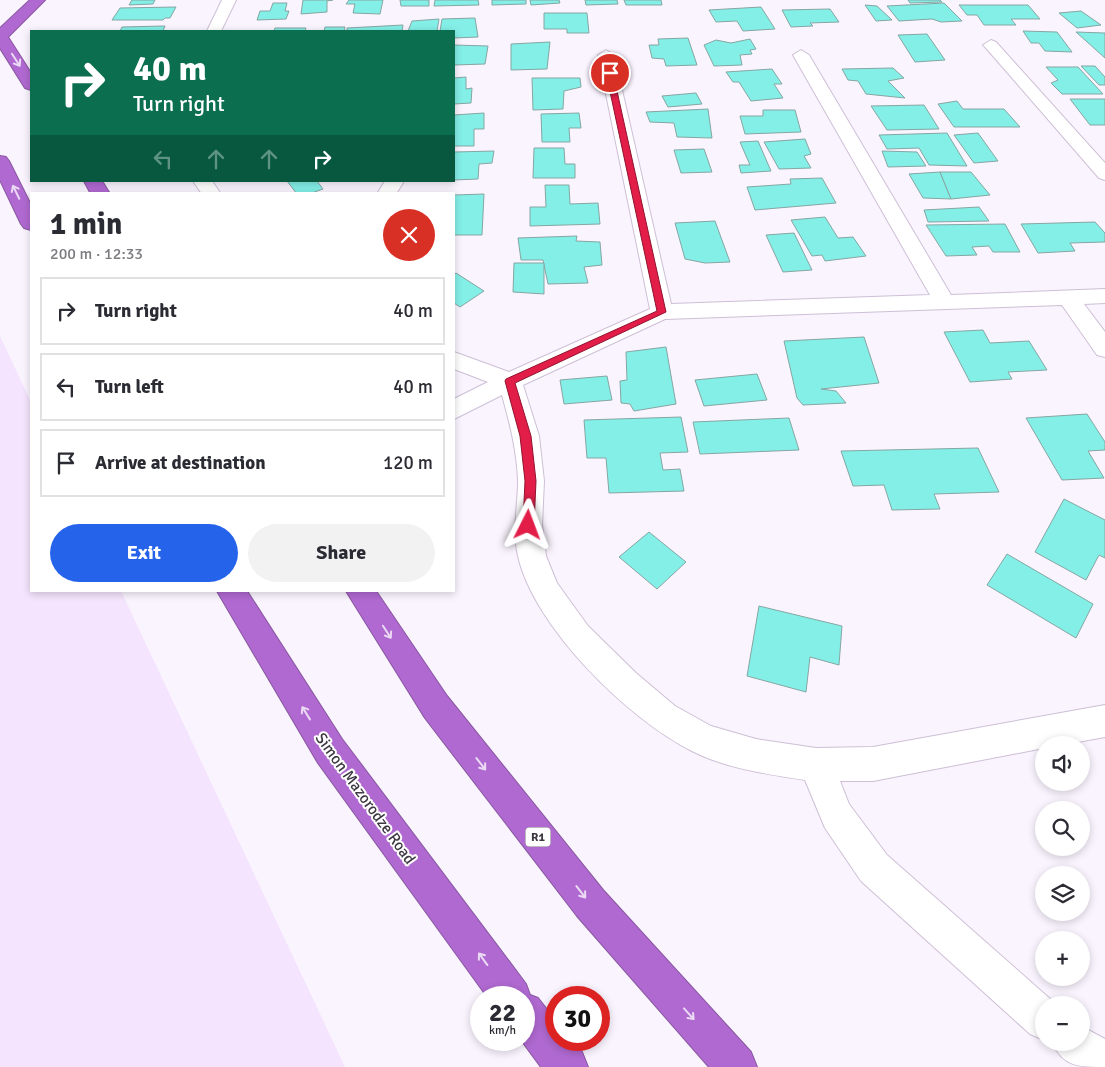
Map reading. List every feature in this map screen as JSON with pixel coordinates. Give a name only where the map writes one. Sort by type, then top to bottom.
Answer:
[{"type":"highway","points":[[30,83],[0,36],[38,0]]},
{"type":"highway","points":[[0,161],[30,222]]},
{"type":"highway","name":"Simon Mazorodze Road","points":[[232,592],[330,751],[503,986]]},
{"type":"highway","name":"R1","points":[[361,592],[436,707],[590,903],[736,1067]]},
{"type":"highway","points":[[535,1026],[566,1067]]},
{"type":"street","points":[[214,30],[229,0]]},
{"type":"street","points":[[991,45],[1105,174]]},
{"type":"street","points":[[606,55],[662,312]]},
{"type":"street","points":[[801,55],[943,300]]},
{"type":"street","points":[[203,182],[210,192]]},
{"type":"street","points":[[455,409],[510,381],[662,312],[943,300],[1105,296]]},
{"type":"street","points":[[1068,297],[1105,348]]},
{"type":"street","points":[[455,360],[510,381]]},
{"type":"street","points":[[510,381],[526,436],[530,481],[528,525],[532,556],[545,590],[577,636],[625,683],[664,717],[704,740],[756,756],[816,765],[873,764],[1105,721]]},
{"type":"street","points":[[816,765],[837,816],[874,868],[1035,1012]]},
{"type":"street","points":[[1086,1051],[1105,1063]]},
{"type":"shaded area","points":[[0,336],[30,400],[30,592],[121,592],[345,1067],[0,1067]]},
{"type":"building","points":[[132,0],[155,0],[153,4],[129,5]]},
{"type":"building","points":[[303,0],[333,0],[327,1],[327,12],[301,14]]},
{"type":"building","points":[[349,0],[383,0],[380,14],[353,13],[355,4],[346,4]]},
{"type":"building","points":[[400,0],[429,0],[429,6],[401,6]]},
{"type":"building","points":[[435,0],[478,0],[479,5],[434,6]]},
{"type":"building","points":[[492,0],[526,0],[526,4],[492,5]]},
{"type":"building","points":[[530,0],[559,0],[560,3],[531,5]]},
{"type":"building","points":[[585,0],[617,0],[618,4],[586,5]]},
{"type":"building","points":[[624,0],[661,0],[662,5],[626,5]]},
{"type":"building","points":[[908,0],[940,0],[942,2],[910,3]]},
{"type":"building","points":[[273,3],[287,3],[285,11],[289,11],[286,19],[257,20],[260,11],[270,11]]},
{"type":"building","points":[[944,3],[962,21],[941,22],[932,19],[899,21],[887,6]]},
{"type":"building","points":[[865,5],[877,6],[892,20],[876,21]]},
{"type":"building","points":[[959,5],[1028,5],[1040,19],[1011,19],[1016,25],[984,25],[977,15],[967,15]]},
{"type":"building","points":[[176,7],[170,18],[163,20],[112,20],[120,8]]},
{"type":"building","points":[[761,7],[775,29],[743,31],[737,21],[716,22],[709,10]]},
{"type":"building","points":[[830,9],[839,22],[810,23],[813,26],[791,27],[782,10]]},
{"type":"building","points":[[1081,11],[1101,25],[1077,28],[1059,13]]},
{"type":"building","points":[[544,13],[587,13],[589,33],[567,33],[567,29],[544,29]]},
{"type":"building","points":[[475,18],[478,37],[455,38],[455,30],[440,30],[442,19]]},
{"type":"building","points":[[439,19],[437,30],[408,30],[412,21]]},
{"type":"building","points":[[403,25],[402,30],[347,30],[347,28]]},
{"type":"building","points":[[165,26],[163,30],[120,30],[122,27]]},
{"type":"building","points":[[325,27],[345,27],[344,30],[324,30]]},
{"type":"building","points":[[275,28],[306,28],[305,30],[274,30]]},
{"type":"building","points":[[1023,31],[1057,32],[1072,52],[1045,51],[1039,43],[1031,43]]},
{"type":"building","points":[[1076,32],[1105,33],[1105,58]]},
{"type":"building","points":[[927,34],[945,60],[915,62],[898,35]]},
{"type":"building","points":[[688,38],[697,65],[666,66],[664,59],[652,58],[649,45],[659,45],[658,39]]},
{"type":"building","points":[[750,39],[756,49],[750,50],[752,54],[740,55],[742,65],[714,66],[704,45],[716,40],[731,43]]},
{"type":"building","points":[[550,42],[547,69],[511,70],[511,44]]},
{"type":"building","points":[[455,45],[488,46],[485,64],[455,65]]},
{"type":"building","points":[[1081,66],[1095,66],[1105,77],[1105,85],[1099,85]]},
{"type":"building","points":[[1046,67],[1078,67],[1103,94],[1062,94],[1051,83],[1058,80]]},
{"type":"building","points":[[893,68],[904,78],[888,81],[905,98],[866,94],[858,81],[848,80],[842,69]]},
{"type":"building","points":[[772,69],[782,84],[774,84],[783,98],[751,101],[739,82],[733,82],[726,72]]},
{"type":"building","points":[[466,77],[466,89],[472,88],[471,103],[455,104],[455,78]]},
{"type":"building","points":[[532,78],[580,78],[581,87],[564,91],[563,109],[533,110]]},
{"type":"building","points":[[696,93],[702,104],[668,107],[662,96]]},
{"type":"building","points":[[1070,99],[1105,99],[1105,125],[1090,125]]},
{"type":"building","points":[[957,101],[963,109],[1004,109],[1020,127],[954,127],[938,104]]},
{"type":"building","points":[[924,105],[939,129],[887,130],[871,106]]},
{"type":"building","points":[[708,109],[712,138],[677,137],[674,123],[650,122],[646,112]]},
{"type":"building","points":[[763,110],[795,110],[801,132],[745,134],[740,116],[763,116]]},
{"type":"building","points":[[484,113],[484,129],[474,129],[474,146],[455,146],[455,115]]},
{"type":"building","points":[[579,113],[581,128],[569,128],[570,142],[542,142],[541,114]]},
{"type":"building","points":[[947,133],[967,166],[929,165],[919,148],[887,149],[879,135]]},
{"type":"building","points":[[978,133],[998,161],[974,163],[954,135]]},
{"type":"building","points":[[805,139],[811,154],[804,156],[811,168],[779,169],[764,142]]},
{"type":"building","points":[[758,141],[771,171],[741,173],[739,165],[750,165],[740,142]]},
{"type":"building","points":[[534,148],[564,148],[565,164],[575,164],[575,178],[533,178]]},
{"type":"building","points":[[704,149],[712,172],[681,173],[674,150]]},
{"type":"building","points":[[494,151],[492,163],[479,164],[478,179],[455,180],[455,152]]},
{"type":"building","points":[[882,151],[917,152],[926,166],[888,167]]},
{"type":"building","points":[[940,172],[951,199],[923,198],[909,174]]},
{"type":"building","points":[[940,172],[971,172],[990,195],[951,199]]},
{"type":"building","points":[[822,178],[836,203],[755,210],[747,187],[791,184],[790,179]]},
{"type":"building","points":[[288,182],[318,182],[323,189],[315,192],[295,192]]},
{"type":"building","points":[[545,185],[569,185],[570,204],[598,203],[600,224],[530,226],[530,207],[546,207]]},
{"type":"building","points":[[484,194],[482,235],[455,235],[455,195]]},
{"type":"building","points":[[979,207],[989,221],[928,222],[924,210]]},
{"type":"building","points":[[825,217],[838,238],[853,237],[866,256],[825,261],[822,255],[812,256],[791,220]]},
{"type":"building","points":[[715,221],[730,262],[705,263],[685,259],[675,223]]},
{"type":"building","points":[[1095,222],[1105,233],[1105,242],[1070,243],[1075,251],[1038,253],[1021,224]]},
{"type":"building","points":[[1005,224],[1020,252],[993,252],[989,246],[972,247],[977,255],[946,256],[926,225]]},
{"type":"building","points":[[794,233],[812,270],[783,272],[766,235]]},
{"type":"building","points":[[577,236],[576,241],[600,242],[602,265],[584,267],[588,283],[548,284],[543,260],[521,260],[518,238]]},
{"type":"building","points":[[514,263],[544,263],[544,294],[513,292]]},
{"type":"building","points":[[455,274],[484,291],[460,307],[455,304]]},
{"type":"building","points":[[983,330],[990,343],[1029,341],[1047,370],[1008,372],[1012,379],[970,382],[944,332]]},
{"type":"building","points":[[864,337],[879,383],[821,389],[836,391],[846,403],[803,405],[797,398],[784,341]]},
{"type":"building","points":[[666,347],[676,404],[634,411],[630,404],[621,403],[620,381],[627,380],[626,352]]},
{"type":"building","points":[[757,374],[767,400],[704,406],[695,380]]},
{"type":"building","points":[[607,376],[612,400],[564,404],[560,380]]},
{"type":"building","points":[[1087,414],[1105,442],[1105,450],[1088,451],[1104,478],[1062,480],[1026,418]]},
{"type":"building","points":[[681,417],[688,452],[660,453],[663,470],[680,469],[684,491],[609,493],[606,458],[587,458],[584,420]]},
{"type":"building","points":[[789,418],[799,450],[700,454],[693,422]]},
{"type":"building","points":[[978,448],[999,492],[934,494],[940,509],[892,510],[884,485],[853,486],[841,451]]},
{"type":"building","points":[[1064,499],[1105,520],[1105,558],[1099,555],[1086,580],[1035,552]]},
{"type":"building","points":[[649,532],[686,562],[657,589],[619,557]]},
{"type":"building","points":[[1007,554],[1093,604],[1076,638],[987,585]]},
{"type":"building","points":[[759,606],[842,626],[839,665],[810,657],[806,692],[747,676]]},
{"type":"route","points":[[528,525],[530,481],[526,436],[510,381],[662,312],[610,73]]}]
